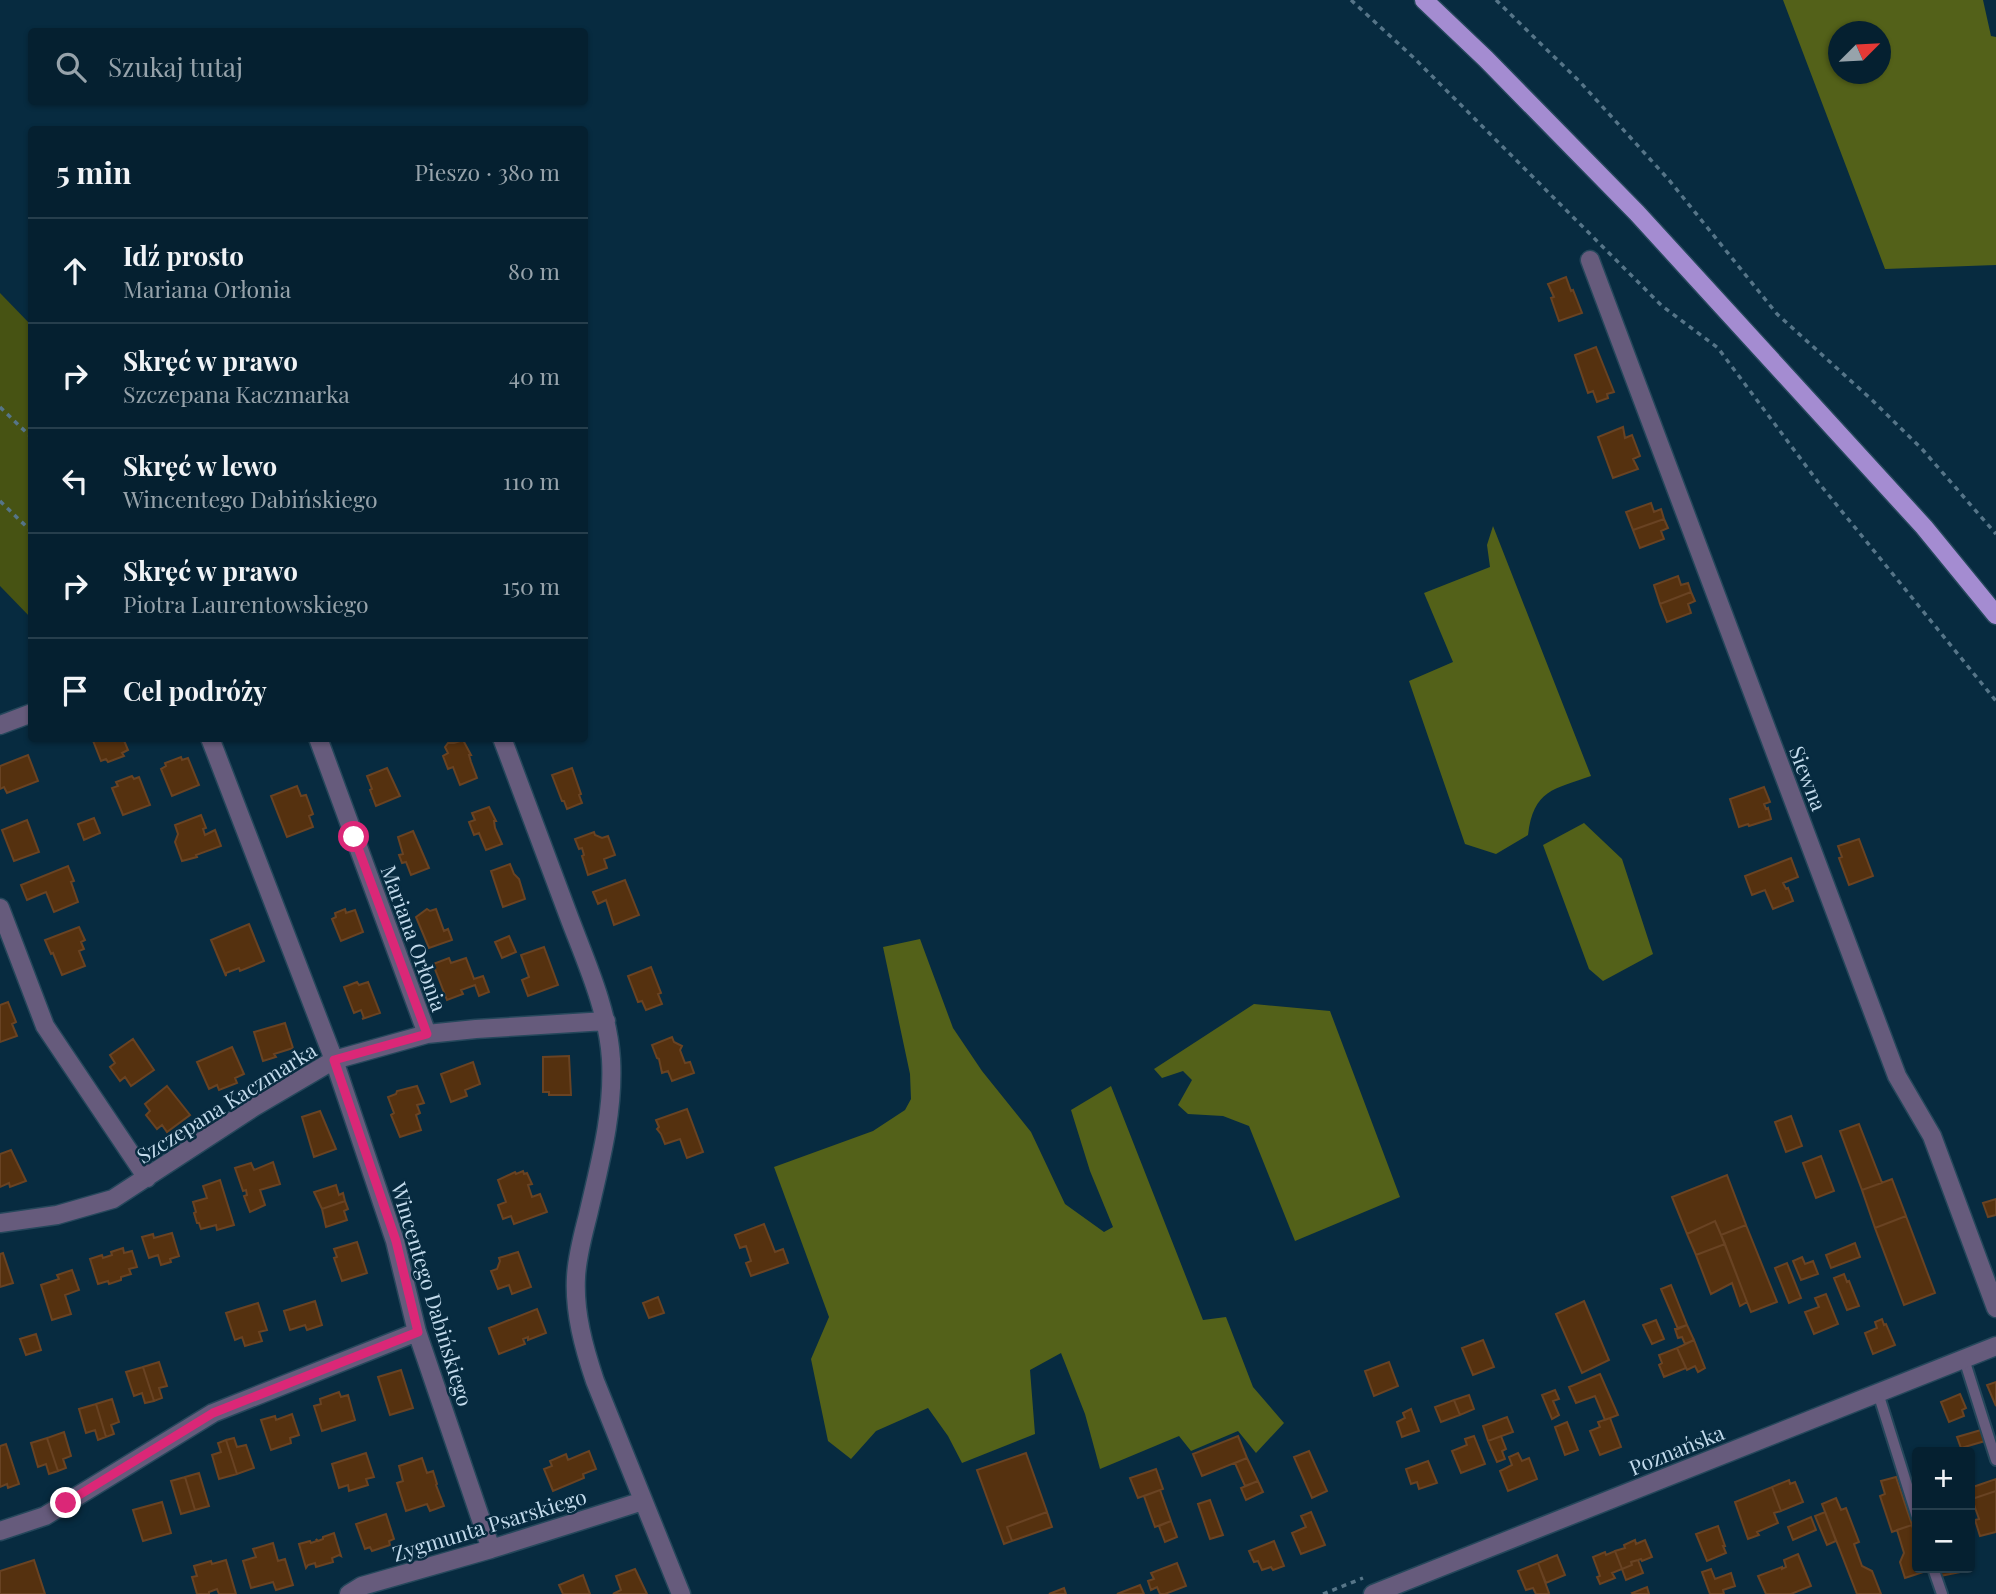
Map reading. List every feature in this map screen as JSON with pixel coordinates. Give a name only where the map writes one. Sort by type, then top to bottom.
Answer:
[{"type":"main road","points":[[1424,0],[1486,59],[1637,213],[1924,527],[1996,615]]},
{"type":"street","name":"Siewna","points":[[1590,260],[1897,1076],[1932,1136],[1996,1308]]},
{"type":"street","points":[[0,725],[28,714]]},
{"type":"street","name":"Wincentego Dabińskiego","points":[[212,742],[334,1060],[396,1241],[418,1332],[491,1549]]},
{"type":"street","name":"Mariana Orłonia","points":[[319,742],[427,1034]]},
{"type":"street","points":[[504,742],[591,974],[606,1021],[611,1056],[612,1095],[606,1135],[576,1279],[577,1312],[583,1345],[681,1594]]},
{"type":"street","points":[[0,908],[45,1026],[147,1178]]},
{"type":"street","name":"Szczepana Kaczmarka","points":[[0,1223],[57,1215],[113,1199],[254,1107],[334,1060],[427,1034],[476,1028],[606,1021]]},
{"type":"street","points":[[0,1531],[45,1516],[213,1413],[418,1332]]},
{"type":"street","name":"Poznańska","points":[[1373,1594],[1996,1346]]},
{"type":"street","name":"Zygmunta Psarskiego","points":[[349,1594],[362,1586],[643,1501]]},
{"type":"lane","points":[[1964,1359],[1996,1460]]},
{"type":"lane","points":[[1878,1393],[1915,1510]]},
{"type":"lane","points":[[1935,1573],[1942,1594]]},
{"type":"path","points":[[1351,0],[1414,58],[1662,306],[1718,348],[1818,482],[1996,701]]},
{"type":"path","points":[[1496,0],[1580,82],[1669,180],[1777,314],[1922,449],[1996,534]]},
{"type":"path","points":[[0,407],[28,434]]},
{"type":"path","points":[[0,501],[28,528]]},
{"type":"green space","points":[[1783,0],[1983,0],[1991,36],[1996,37],[1996,265],[1885,269]]},
{"type":"green space","points":[[0,293],[28,322],[28,615],[0,586]]},
{"type":"green space","points":[[1493,526],[1591,776],[1566,784],[1540,800],[1528,835],[1496,854],[1465,844],[1409,681],[1453,662],[1424,593],[1490,567],[1487,545]]},
{"type":"green space","points":[[1584,823],[1622,859],[1653,954],[1603,981],[1589,969],[1543,845]]},
{"type":"green space","points":[[920,939],[953,1028],[982,1071],[1031,1132],[1065,1204],[1104,1232],[1113,1227],[1090,1171],[1071,1110],[1111,1086],[1203,1320],[1226,1317],[1253,1387],[1284,1423],[1256,1453],[1238,1431],[1191,1451],[1179,1436],[1100,1469],[1085,1414],[1061,1353],[1030,1370],[1035,1434],[962,1463],[948,1436],[928,1408],[876,1431],[851,1459],[828,1441],[811,1359],[829,1317],[774,1167],[873,1131],[905,1110],[911,1099],[910,1074],[883,947]]},
{"type":"green space","points":[[1254,1004],[1330,1011],[1400,1197],[1295,1241],[1249,1126],[1223,1116],[1188,1114],[1178,1105],[1192,1080],[1183,1071],[1162,1078],[1154,1069]]},
{"type":"building","points":[[1566,277],[1582,313],[1559,321],[1548,284]]},
{"type":"building","points":[[1596,347],[1614,392],[1607,394],[1608,398],[1597,402],[1593,391],[1588,393],[1575,355]]},
{"type":"building","points":[[1623,427],[1625,438],[1632,435],[1640,456],[1633,459],[1638,469],[1613,478],[1598,437]]},
{"type":"building","points":[[1651,503],[1654,512],[1661,509],[1664,519],[1633,530],[1626,512]]},
{"type":"building","points":[[1664,519],[1668,528],[1661,531],[1664,539],[1640,548],[1633,530]]},
{"type":"building","points":[[1678,576],[1681,585],[1688,583],[1691,592],[1660,604],[1654,585]]},
{"type":"building","points":[[1691,592],[1695,601],[1688,604],[1691,613],[1667,622],[1660,604]]},
{"type":"building","points":[[94,742],[125,742],[128,750],[122,753],[124,756],[108,762],[106,759],[101,761]]},
{"type":"building","points":[[464,742],[471,755],[477,778],[460,785],[453,767],[448,769],[443,756],[448,753],[445,747],[448,743]]},
{"type":"building","points":[[28,755],[38,781],[7,793],[4,787],[0,789],[0,766]]},
{"type":"building","points":[[181,757],[182,760],[188,758],[199,785],[172,796],[161,769],[166,766],[165,763]]},
{"type":"building","points":[[387,768],[400,796],[376,806],[367,776]]},
{"type":"building","points":[[572,768],[582,803],[567,809],[552,775]]},
{"type":"building","points":[[132,776],[134,779],[139,777],[150,805],[123,815],[112,788],[118,786],[116,782]]},
{"type":"building","points":[[297,786],[301,796],[306,795],[313,814],[309,816],[313,827],[287,837],[271,796]]},
{"type":"building","points":[[1764,787],[1770,802],[1764,804],[1771,819],[1739,827],[1730,799]]},
{"type":"building","points":[[489,807],[502,844],[486,850],[479,833],[474,835],[469,822],[475,820],[472,813]]},
{"type":"building","points":[[201,815],[206,828],[203,829],[205,835],[215,830],[221,846],[182,861],[175,842],[178,834],[175,825]]},
{"type":"building","points":[[94,818],[100,833],[84,840],[78,824]]},
{"type":"building","points":[[27,820],[39,852],[14,861],[2,830]]},
{"type":"building","points":[[413,831],[429,868],[411,875],[406,862],[402,863],[399,855],[403,854],[398,837]]},
{"type":"building","points":[[594,832],[602,838],[608,836],[615,855],[604,859],[607,868],[588,875],[582,848],[579,849],[575,839]]},
{"type":"building","points":[[1859,839],[1873,876],[1849,885],[1839,858],[1842,857],[1838,846]]},
{"type":"building","points":[[1791,858],[1798,877],[1783,883],[1793,901],[1773,909],[1765,890],[1752,895],[1745,876]]},
{"type":"building","points":[[510,864],[519,879],[525,899],[503,907],[491,871]]},
{"type":"building","points":[[68,866],[78,902],[54,912],[46,892],[27,900],[21,885]]},
{"type":"building","points":[[625,880],[639,915],[614,925],[606,900],[598,904],[593,892]]},
{"type":"building","points":[[345,909],[346,913],[355,910],[363,932],[341,941],[332,919],[336,917],[335,913]]},
{"type":"building","points":[[427,909],[436,909],[444,931],[448,929],[452,940],[429,948],[416,917]]},
{"type":"building","points":[[249,924],[264,961],[240,971],[239,968],[226,973],[226,976],[211,940]]},
{"type":"building","points":[[79,927],[85,940],[81,942],[84,949],[79,951],[85,966],[62,975],[45,940]]},
{"type":"building","points":[[509,936],[516,952],[502,958],[495,942]]},
{"type":"building","points":[[544,947],[558,985],[528,996],[522,980],[529,977],[521,955]]},
{"type":"building","points":[[449,958],[451,963],[466,958],[474,979],[483,976],[489,992],[479,996],[475,985],[461,990],[463,994],[447,1000],[433,964]]},
{"type":"building","points":[[651,967],[661,993],[658,994],[662,1004],[646,1010],[642,1001],[638,1002],[628,976]]},
{"type":"building","points":[[357,982],[359,985],[368,982],[380,1013],[362,1019],[361,1010],[354,1013],[344,987]]},
{"type":"building","points":[[8,1002],[16,1022],[12,1024],[17,1036],[0,1042],[0,1005]]},
{"type":"building","points":[[285,1023],[293,1048],[263,1061],[254,1032]]},
{"type":"building","points":[[672,1037],[674,1042],[682,1046],[680,1050],[685,1063],[690,1062],[694,1073],[672,1081],[668,1071],[662,1073],[652,1045]]},
{"type":"building","points":[[133,1039],[154,1070],[131,1086],[125,1077],[120,1081],[110,1067],[115,1063],[110,1055]]},
{"type":"building","points":[[232,1047],[244,1074],[235,1078],[237,1083],[219,1090],[217,1085],[209,1089],[197,1062]]},
{"type":"building","points":[[569,1056],[571,1095],[549,1095],[549,1092],[543,1092],[543,1057]]},
{"type":"building","points":[[473,1062],[480,1084],[465,1090],[467,1096],[451,1102],[441,1074]]},
{"type":"building","points":[[167,1086],[190,1115],[167,1132],[162,1125],[157,1129],[146,1115],[150,1111],[145,1104]]},
{"type":"building","points":[[417,1086],[424,1103],[417,1105],[420,1113],[416,1115],[421,1130],[400,1137],[391,1115],[394,1113],[388,1097],[397,1091]]},
{"type":"building","points":[[687,1109],[703,1152],[687,1158],[680,1139],[665,1144],[657,1129],[659,1127],[656,1120]]},
{"type":"building","points":[[320,1111],[336,1149],[314,1157],[302,1117]]},
{"type":"building","points":[[1791,1116],[1802,1146],[1786,1152],[1775,1122]]},
{"type":"building","points":[[1859,1124],[1882,1183],[1862,1190],[1840,1131]]},
{"type":"building","points":[[11,1150],[26,1181],[10,1187],[9,1183],[0,1187],[0,1154]]},
{"type":"building","points":[[1821,1156],[1834,1191],[1816,1198],[1803,1163]]},
{"type":"building","points":[[273,1162],[280,1184],[260,1190],[265,1205],[250,1212],[244,1196],[247,1195],[246,1190],[243,1191],[235,1168],[251,1163],[254,1170]]},
{"type":"building","points":[[523,1171],[524,1174],[527,1173],[532,1184],[528,1185],[532,1197],[540,1194],[547,1212],[514,1224],[511,1216],[503,1219],[498,1205],[506,1202],[498,1180]]},
{"type":"building","points":[[1727,1175],[1746,1225],[1721,1235],[1715,1221],[1687,1234],[1672,1197]]},
{"type":"building","points":[[1892,1179],[1906,1216],[1875,1228],[1862,1190]]},
{"type":"building","points":[[220,1180],[234,1225],[217,1230],[216,1225],[201,1229],[194,1213],[193,1202],[207,1198],[203,1186]]},
{"type":"building","points":[[336,1185],[339,1195],[343,1193],[345,1201],[322,1209],[314,1192]]},
{"type":"building","points":[[1996,1199],[1996,1215],[1988,1217],[1983,1203]]},
{"type":"building","points":[[345,1201],[348,1209],[344,1211],[347,1220],[326,1227],[322,1209]]},
{"type":"building","points":[[1906,1216],[1935,1293],[1904,1305],[1875,1228]]},
{"type":"building","points":[[1715,1221],[1725,1244],[1696,1255],[1687,1234]]},
{"type":"building","points":[[764,1224],[775,1252],[783,1249],[788,1263],[751,1276],[746,1263],[751,1261],[746,1246],[740,1248],[735,1235]]},
{"type":"building","points":[[1746,1225],[1777,1302],[1751,1312],[1721,1235]]},
{"type":"building","points":[[172,1233],[179,1256],[161,1265],[158,1255],[149,1258],[142,1237],[153,1234],[154,1238]]},
{"type":"building","points":[[357,1242],[367,1273],[342,1281],[334,1258],[337,1257],[334,1249]]},
{"type":"building","points":[[1855,1243],[1860,1257],[1831,1268],[1826,1255]]},
{"type":"building","points":[[1725,1244],[1747,1302],[1740,1306],[1732,1283],[1711,1294],[1696,1255]]},
{"type":"building","points":[[123,1248],[124,1253],[132,1251],[137,1267],[129,1269],[131,1274],[121,1277],[121,1280],[98,1284],[90,1259],[112,1255],[111,1252]]},
{"type":"building","points":[[518,1252],[531,1287],[512,1294],[509,1285],[498,1289],[491,1271],[497,1269],[499,1258]]},
{"type":"building","points":[[3,1253],[13,1283],[0,1287],[0,1254]]},
{"type":"building","points":[[1802,1257],[1805,1264],[1813,1261],[1818,1274],[1801,1280],[1793,1261]]},
{"type":"building","points":[[1787,1263],[1801,1298],[1789,1303],[1775,1268]]},
{"type":"building","points":[[72,1270],[79,1290],[65,1295],[71,1314],[52,1320],[41,1285],[59,1279],[57,1275]]},
{"type":"building","points":[[1844,1274],[1859,1306],[1847,1310],[1834,1278]]},
{"type":"building","points":[[1671,1285],[1687,1325],[1678,1329],[1661,1289]]},
{"type":"building","points":[[1826,1294],[1838,1324],[1814,1334],[1805,1312],[1819,1307],[1815,1298]]},
{"type":"building","points":[[658,1297],[664,1313],[649,1318],[643,1303]]},
{"type":"building","points":[[315,1301],[322,1325],[307,1330],[305,1325],[290,1330],[284,1311]]},
{"type":"building","points":[[1584,1301],[1609,1360],[1582,1373],[1556,1314]]},
{"type":"building","points":[[258,1303],[267,1330],[259,1332],[262,1341],[245,1346],[242,1337],[235,1340],[226,1313]]},
{"type":"building","points":[[537,1309],[546,1333],[528,1340],[528,1337],[523,1339],[525,1344],[499,1354],[489,1328]]},
{"type":"building","points":[[1882,1319],[1895,1345],[1873,1354],[1865,1333],[1877,1328],[1875,1322]]},
{"type":"building","points":[[1656,1320],[1664,1339],[1652,1344],[1643,1325]]},
{"type":"building","points":[[1687,1325],[1694,1340],[1685,1344],[1682,1337],[1678,1338],[1675,1329]]},
{"type":"building","points":[[36,1334],[41,1350],[26,1355],[20,1339]]},
{"type":"building","points":[[1483,1340],[1494,1367],[1473,1375],[1462,1348]]},
{"type":"building","points":[[1694,1340],[1705,1368],[1698,1372],[1695,1366],[1687,1370],[1677,1348]]},
{"type":"building","points":[[1677,1348],[1686,1368],[1664,1377],[1659,1365],[1662,1363],[1659,1355]]},
{"type":"building","points":[[159,1362],[167,1386],[159,1388],[162,1398],[154,1401],[143,1367]]},
{"type":"building","points":[[1389,1362],[1398,1386],[1374,1396],[1365,1371]]},
{"type":"building","points":[[143,1367],[154,1401],[145,1403],[142,1393],[134,1396],[126,1372]]},
{"type":"building","points":[[401,1370],[413,1408],[390,1415],[378,1377]]},
{"type":"building","points":[[1600,1374],[1618,1415],[1605,1420],[1595,1396],[1576,1403],[1569,1387]]},
{"type":"building","points":[[1996,1382],[1996,1406],[1987,1385]]},
{"type":"building","points":[[1555,1390],[1559,1399],[1553,1401],[1559,1415],[1552,1419],[1542,1395]]},
{"type":"building","points":[[339,1392],[341,1397],[348,1395],[355,1420],[322,1431],[314,1406],[321,1404],[320,1399]]},
{"type":"building","points":[[1960,1394],[1966,1408],[1962,1410],[1964,1416],[1949,1422],[1941,1402]]},
{"type":"building","points":[[1469,1395],[1474,1409],[1460,1415],[1454,1400]]},
{"type":"building","points":[[112,1399],[119,1422],[111,1425],[114,1434],[106,1437],[96,1404]]},
{"type":"building","points":[[1454,1400],[1460,1415],[1441,1422],[1435,1407]]},
{"type":"building","points":[[96,1404],[106,1437],[98,1440],[95,1430],[86,1433],[79,1409]]},
{"type":"building","points":[[1411,1409],[1419,1431],[1402,1437],[1397,1422],[1405,1418],[1403,1413]]},
{"type":"building","points":[[292,1414],[299,1435],[290,1438],[291,1443],[271,1450],[261,1420],[275,1416],[276,1420]]},
{"type":"building","points":[[1507,1417],[1513,1432],[1488,1441],[1483,1426]]},
{"type":"building","points":[[1610,1418],[1621,1447],[1600,1455],[1590,1431],[1600,1427],[1598,1422]]},
{"type":"building","points":[[1567,1422],[1578,1450],[1565,1455],[1555,1427]]},
{"type":"building","points":[[1981,1430],[1985,1441],[1961,1447],[1957,1437]]},
{"type":"building","points":[[64,1432],[71,1456],[63,1459],[66,1468],[58,1471],[47,1438]]},
{"type":"building","points":[[1238,1436],[1247,1458],[1202,1476],[1193,1454]]},
{"type":"building","points":[[1474,1436],[1485,1464],[1461,1473],[1452,1451],[1467,1445],[1465,1439]]},
{"type":"building","points":[[1501,1436],[1506,1449],[1502,1451],[1505,1459],[1497,1462],[1488,1441]]},
{"type":"building","points":[[47,1438],[58,1471],[49,1474],[46,1464],[38,1467],[31,1443]]},
{"type":"building","points":[[234,1438],[237,1447],[246,1445],[254,1468],[237,1474],[226,1440]]},
{"type":"building","points":[[226,1440],[237,1474],[219,1479],[212,1455],[221,1452],[218,1443]]},
{"type":"building","points":[[6,1444],[19,1484],[8,1488],[7,1484],[0,1487],[0,1446]]},
{"type":"building","points":[[589,1451],[596,1469],[583,1474],[584,1478],[553,1491],[544,1469],[552,1466],[550,1461],[566,1454],[568,1460]]},
{"type":"building","points":[[1309,1451],[1327,1491],[1312,1498],[1294,1457]]},
{"type":"building","points":[[366,1453],[374,1477],[366,1479],[368,1485],[349,1491],[348,1485],[339,1488],[332,1464]]},
{"type":"building","points":[[1026,1453],[1047,1512],[1007,1527],[1012,1541],[1004,1544],[977,1470]]},
{"type":"building","points":[[1518,1453],[1522,1461],[1529,1458],[1537,1479],[1508,1491],[1500,1471],[1512,1465],[1509,1457]]},
{"type":"building","points":[[422,1458],[427,1473],[433,1471],[444,1506],[430,1511],[427,1504],[406,1511],[397,1483],[403,1481],[399,1466]]},
{"type":"building","points":[[1247,1458],[1258,1481],[1245,1486],[1235,1463]]},
{"type":"building","points":[[1428,1461],[1437,1483],[1419,1489],[1417,1482],[1411,1484],[1406,1469]]},
{"type":"building","points":[[1156,1469],[1163,1489],[1138,1498],[1130,1478]]},
{"type":"building","points":[[199,1473],[209,1506],[195,1510],[185,1477]]},
{"type":"building","points":[[185,1477],[195,1510],[181,1514],[171,1481]]},
{"type":"building","points":[[1896,1477],[1912,1525],[1892,1532],[1880,1496],[1885,1494],[1881,1481]]},
{"type":"building","points":[[1996,1479],[1996,1491],[1975,1498],[1975,1486]]},
{"type":"building","points":[[1789,1480],[1790,1484],[1795,1482],[1803,1502],[1781,1511],[1772,1487]]},
{"type":"building","points":[[1258,1481],[1263,1492],[1246,1500],[1241,1488]]},
{"type":"building","points":[[1772,1487],[1781,1511],[1774,1513],[1778,1523],[1748,1539],[1735,1502]]},
{"type":"building","points":[[1160,1490],[1171,1521],[1155,1527],[1144,1496]]},
{"type":"building","points":[[1996,1491],[1996,1532],[1980,1536],[1975,1520],[1979,1519],[1975,1498]]},
{"type":"building","points":[[1836,1498],[1841,1510],[1846,1508],[1859,1542],[1854,1544],[1862,1566],[1872,1571],[1881,1594],[1857,1594],[1822,1504]]},
{"type":"building","points":[[1210,1500],[1223,1535],[1210,1539],[1198,1504]]},
{"type":"building","points":[[162,1502],[171,1533],[143,1541],[133,1510]]},
{"type":"building","points":[[1047,1512],[1052,1527],[1012,1541],[1007,1527]]},
{"type":"building","points":[[1311,1512],[1325,1545],[1301,1554],[1292,1533],[1306,1527],[1301,1516]]},
{"type":"building","points":[[1825,1512],[1836,1541],[1827,1545],[1815,1516]]},
{"type":"building","points":[[386,1514],[394,1539],[389,1541],[390,1545],[372,1551],[370,1547],[365,1549],[356,1524]]},
{"type":"building","points":[[1811,1517],[1816,1530],[1793,1540],[1788,1527]]},
{"type":"building","points":[[1171,1521],[1177,1537],[1165,1542],[1159,1526]]},
{"type":"building","points":[[1912,1525],[1912,1573],[1920,1573],[1905,1578],[1900,1562],[1904,1553],[1897,1530]]},
{"type":"building","points":[[1718,1526],[1726,1553],[1707,1561],[1696,1534]]},
{"type":"building","points":[[334,1533],[341,1556],[332,1558],[333,1562],[316,1567],[315,1563],[306,1568],[299,1544],[311,1543],[317,1541],[316,1539],[318,1541]]},
{"type":"building","points":[[1635,1540],[1636,1544],[1645,1540],[1652,1557],[1631,1562],[1632,1565],[1622,1569],[1615,1551],[1625,1548],[1624,1545]]},
{"type":"building","points":[[1274,1541],[1284,1566],[1262,1570],[1249,1551]]},
{"type":"building","points":[[273,1543],[278,1561],[285,1559],[293,1585],[276,1590],[273,1582],[251,1588],[243,1561],[256,1557],[253,1549]]},
{"type":"building","points":[[1615,1551],[1622,1569],[1612,1573],[1615,1578],[1600,1584],[1593,1557]]},
{"type":"building","points":[[1798,1554],[1811,1586],[1791,1594],[1766,1594],[1758,1576],[1786,1567],[1784,1560]]},
{"type":"building","points":[[1557,1555],[1565,1575],[1546,1583],[1538,1563]]},
{"type":"building","points":[[34,1560],[45,1594],[0,1594],[0,1571]]},
{"type":"building","points":[[226,1560],[236,1594],[219,1594],[217,1589],[209,1594],[197,1594],[192,1577],[197,1576],[194,1566]]},
{"type":"building","points":[[1638,1560],[1643,1573],[1626,1580],[1622,1569]]},
{"type":"building","points":[[1177,1563],[1186,1586],[1165,1594],[1160,1594],[1157,1587],[1151,1590],[1148,1581],[1154,1579],[1151,1573]]},
{"type":"building","points":[[1538,1563],[1549,1593],[1547,1594],[1536,1594],[1533,1588],[1526,1590],[1518,1571]]},
{"type":"building","points":[[635,1569],[647,1594],[613,1594],[621,1590],[616,1576]]},
{"type":"building","points":[[1711,1569],[1715,1579],[1731,1573],[1735,1586],[1723,1590],[1724,1594],[1710,1594],[1702,1572]]},
{"type":"building","points":[[583,1575],[590,1594],[563,1594],[559,1585]]},
{"type":"building","points":[[1140,1585],[1144,1594],[1117,1594]]},
{"type":"building","points":[[1647,1587],[1649,1594],[1632,1593]]},
{"type":"building","points":[[1064,1588],[1066,1594],[1049,1594]]},
{"type":"route","points":[[66,1503],[213,1413],[418,1332],[396,1241],[334,1060],[427,1034],[354,837]]}]
